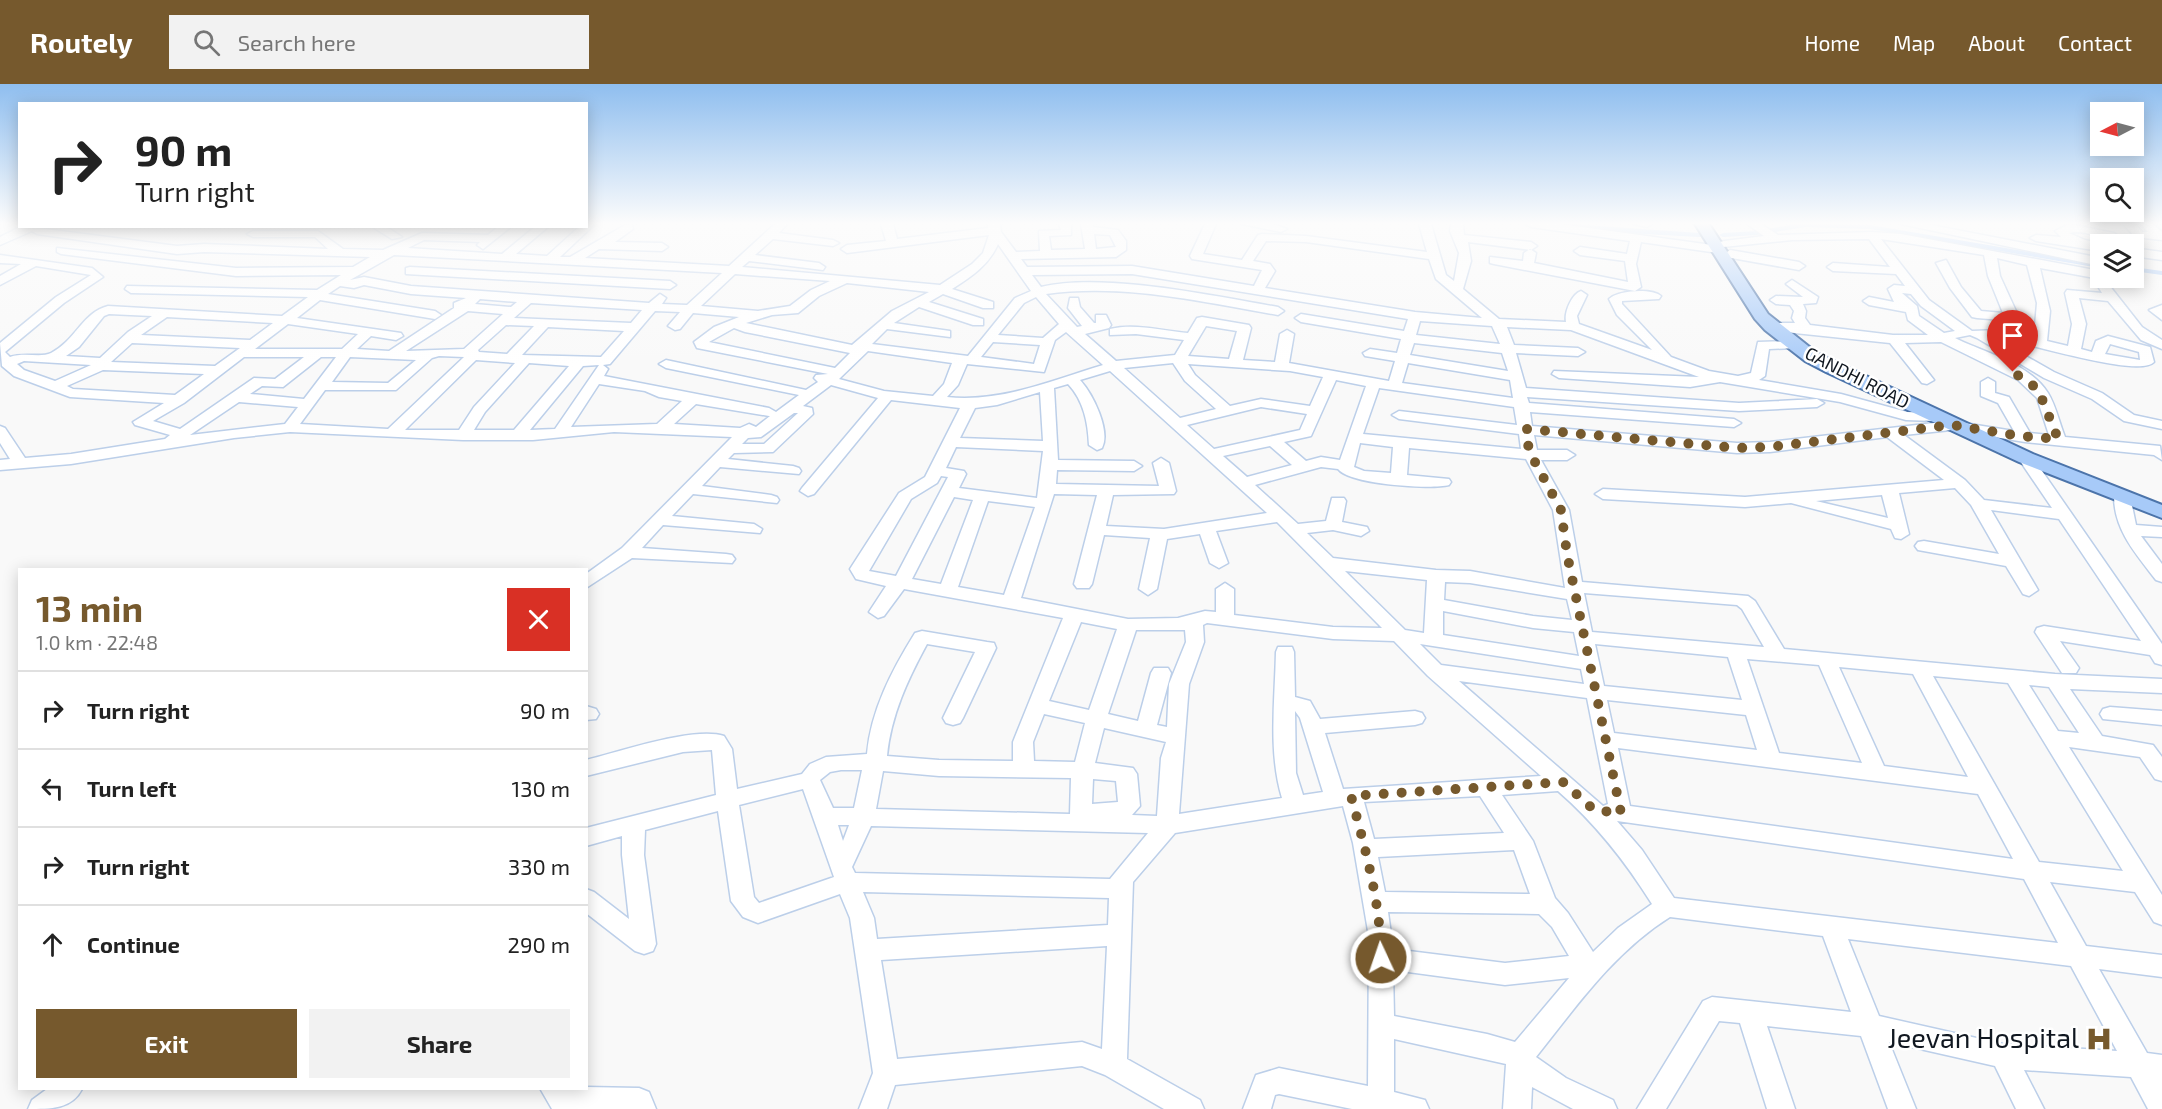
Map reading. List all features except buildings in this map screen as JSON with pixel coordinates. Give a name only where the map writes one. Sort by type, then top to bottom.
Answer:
[{"type":"main road","name":"GANDHI ROAD","points":[[1733,272],[1743,291],[1749,294],[1761,316],[1771,327],[1793,345],[1832,368],[2026,458],[2162,512]]},
{"type":"street","points":[[0,281],[16,272]]},
{"type":"street","points":[[3,351],[60,300],[95,275],[80,272]]},
{"type":"street","points":[[52,358],[74,344],[81,332],[103,310],[155,272]]},
{"type":"street","points":[[234,272],[308,272]]},
{"type":"street","points":[[176,439],[140,422],[179,400],[251,344],[354,272]]},
{"type":"street","points":[[389,286],[409,272]]},
{"type":"street","points":[[428,272],[670,285]]},
{"type":"street","points":[[391,355],[457,301],[479,272]]},
{"type":"street","points":[[392,434],[472,354],[471,349],[555,272]]},
{"type":"street","points":[[560,433],[596,380],[605,360],[681,272]]},
{"type":"street","points":[[675,326],[728,272]]},
{"type":"street","points":[[753,272],[940,289],[988,305]]},
{"type":"street","points":[[588,582],[628,552],[730,448],[789,407],[884,326],[917,302],[971,272]]},
{"type":"street","points":[[1024,272],[1037,291],[1113,366],[1287,523],[1435,671],[1594,810],[1634,856],[1666,908]]},
{"type":"street","points":[[1144,272],[1415,316],[1573,326],[1719,378],[1869,405],[1906,416],[2025,437],[2161,452]]},
{"type":"street","points":[[1258,289],[1267,272]]},
{"type":"street","points":[[1439,272],[1456,291],[1498,323],[1507,349],[1531,455],[1561,510],[1583,632],[1621,813]]},
{"type":"street","points":[[1456,291],[1473,272]]},
{"type":"street","points":[[1559,272],[1644,293]]},
{"type":"street","points":[[1634,272],[1644,293]]},
{"type":"street","points":[[1903,272],[1925,303],[1971,333],[2049,375],[2097,396],[2129,418],[2161,420]]},
{"type":"street","points":[[1947,272],[1956,288],[1977,314],[2009,318],[2010,311],[1993,272]]},
{"type":"street","points":[[2035,272],[2044,304],[2044,326],[2039,344]]},
{"type":"street","points":[[457,301],[478,294],[690,309],[793,310],[814,293],[845,279]]},
{"type":"street","points":[[337,282],[354,284],[364,281],[514,311]]},
{"type":"street","points":[[1776,300],[1812,300],[1812,297],[1792,284]]},
{"type":"street","points":[[2105,288],[2122,312],[2155,339],[2151,343],[2162,345]]},
{"type":"street","points":[[131,289],[318,295],[435,315]]},
{"type":"street","points":[[936,401],[951,385],[958,364],[967,360],[990,338],[1015,303],[1037,291],[1124,289],[1278,311]]},
{"type":"street","points":[[1915,291],[1894,289],[1897,298],[1912,309],[1916,320],[2013,372],[2038,389],[2058,439]]},
{"type":"street","points":[[707,292],[795,320]]},
{"type":"street","points":[[1644,293],[1620,297],[1615,299],[1616,304],[1638,331],[1658,346],[1666,360]]},
{"type":"street","points":[[2074,352],[2079,324],[2072,293],[2112,298]]},
{"type":"street","points":[[1573,326],[1570,316],[1581,295]]},
{"type":"street","points":[[2088,295],[2100,309],[2122,312]]},
{"type":"street","points":[[1074,301],[1077,329]]},
{"type":"street","points":[[1795,301],[1800,311],[1798,318],[1806,327]]},
{"type":"street","points":[[1869,301],[1912,309]]},
{"type":"street","points":[[917,302],[978,322]]},
{"type":"street","points":[[562,325],[581,303]]},
{"type":"street","points":[[1235,363],[1252,307]]},
{"type":"street","points":[[2162,309],[2155,310],[2162,316]]},
{"type":"street","points":[[103,310],[284,320],[396,336]]},
{"type":"street","points":[[762,310],[737,324],[717,331],[703,340],[702,345],[826,376],[887,396],[936,401],[977,403],[1038,389],[1113,366],[1143,361],[1179,360],[1281,367],[1394,386],[1519,395],[1738,407],[1819,402],[1818,396]]},
{"type":"street","points":[[55,386],[86,374],[165,313]]},
{"type":"street","points":[[1394,386],[1415,316]]},
{"type":"street","points":[[1011,602],[1044,496],[1050,465],[1049,446],[1038,389],[1039,369],[1048,342],[1058,330],[1104,325],[1101,318]]},
{"type":"street","points":[[1301,318],[1409,337],[1507,349],[1578,352]]},
{"type":"street","points":[[502,321],[634,327]]},
{"type":"street","points":[[1179,360],[1202,321],[1244,328]]},
{"type":"street","points":[[516,359],[544,324]]},
{"type":"street","points":[[737,324],[745,328],[861,347],[1039,369]]},
{"type":"street","points":[[884,326],[945,334]]},
{"type":"street","points":[[1771,327],[1806,327],[1914,342],[1971,333],[1994,334],[2097,357]]},
{"type":"street","points":[[1115,332],[1141,330],[1142,333],[1191,337]]},
{"type":"street","points":[[290,428],[346,353],[368,331]]},
{"type":"street","points":[[1281,367],[1287,334]]},
{"type":"street","points":[[990,338],[1048,342]]},
{"type":"street","points":[[130,339],[251,344]]},
{"type":"street","points":[[1895,340],[1927,380]]},
{"type":"street","points":[[1741,382],[1743,379],[1758,376],[1763,345],[1793,345]]},
{"type":"street","points":[[3,351],[23,357],[101,364],[216,370]]},
{"type":"street","points":[[3,351],[19,372],[55,386],[63,392],[179,400]]},
{"type":"street","points":[[239,353],[425,356],[438,352],[516,359],[579,362],[605,360]]},
{"type":"street","points":[[176,439],[259,381],[278,384],[318,353]]},
{"type":"street","points":[[1370,353],[1402,359],[1519,395],[1616,415],[1734,423]]},
{"type":"street","points":[[323,386],[392,387],[425,359],[425,356]]},
{"type":"street","points":[[463,435],[479,411],[523,362],[516,359]]},
{"type":"street","points":[[1179,360],[1190,378],[1227,411]]},
{"type":"street","points":[[518,435],[579,362]]},
{"type":"street","points":[[666,364],[800,391]]},
{"type":"street","points":[[1559,374],[1690,383],[1719,378]]},
{"type":"street","points":[[1211,454],[1270,439],[1306,434],[1331,375]]},
{"type":"street","points":[[750,433],[769,411],[826,376]]},
{"type":"street","points":[[1071,379],[1088,400],[1096,421],[1097,445]]},
{"type":"street","points":[[596,380],[648,387],[664,394],[769,411]]},
{"type":"street","points":[[1988,382],[1988,396],[2004,400],[2025,437]]},
{"type":"street","points":[[1346,465],[1374,383]]},
{"type":"street","points":[[808,491],[887,396]]},
{"type":"street","points":[[236,397],[309,404]]},
{"type":"street","points":[[661,428],[693,399]]},
{"type":"street","points":[[1608,400],[1624,438]]},
{"type":"street","points":[[202,402],[222,406]]},
{"type":"street","points":[[977,403],[951,442],[931,480],[905,496],[859,569],[862,575],[1128,625],[1143,621],[1194,624],[1205,617],[1333,633],[1399,635],[1433,639],[1590,664]]},
{"type":"street","points":[[1177,423],[1261,403],[1316,411]]},
{"type":"street","points":[[730,448],[768,449],[807,411],[789,407]]},
{"type":"street","points":[[1399,415],[1467,425],[1737,448],[1770,447],[1891,433],[1948,423]]},
{"type":"street","points":[[0,465],[71,459],[176,439],[290,428],[392,434],[463,435],[518,435],[614,428],[750,433]]},
{"type":"street","points":[[0,431],[20,463]]},
{"type":"street","points":[[1891,433],[1959,483],[1979,504],[2029,590]]},
{"type":"street","points":[[1355,436],[1367,440],[1531,455],[1567,455]]},
{"type":"street","points":[[1270,439],[1303,467]]},
{"type":"street","points":[[951,442],[1000,446],[1049,446]]},
{"type":"street","points":[[1399,479],[1401,446]]},
{"type":"street","points":[[2026,458],[2159,651]]},
{"type":"street","points":[[716,462],[793,471]]},
{"type":"street","points":[[1244,483],[1321,462],[1346,465],[1353,474],[1443,482]]},
{"type":"street","points":[[949,492],[982,496],[1044,496],[1106,490],[1167,491],[1161,463]]},
{"type":"street","points":[[1050,465],[1134,466]]},
{"type":"street","points":[[878,612],[892,590],[901,583],[958,474],[937,471]]},
{"type":"street","points":[[1603,494],[1702,502],[1744,502],[1959,483]]},
{"type":"street","points":[[690,489],[771,500]]},
{"type":"street","points":[[1785,498],[1901,532],[1890,497],[1890,489]]},
{"type":"street","points":[[1083,584],[1106,490]]},
{"type":"street","points":[[947,592],[982,496]]},
{"type":"street","points":[[2122,496],[2121,511],[2129,530],[2162,576]]},
{"type":"street","points":[[1333,525],[1338,501]]},
{"type":"street","points":[[1979,504],[2065,515]]},
{"type":"street","points":[[660,520],[754,529]]},
{"type":"street","points":[[1097,530],[1160,534],[1206,528],[1287,523],[1333,525],[1361,531]]},
{"type":"street","points":[[1206,528],[1219,563]]},
{"type":"street","points":[[2129,530],[2162,532]]},
{"type":"street","points":[[1148,589],[1151,565],[1160,534]]},
{"type":"street","points":[[1924,546],[2012,562]]},
{"type":"street","points":[[628,552],[726,559]]},
{"type":"street","points":[[1328,563],[1436,576],[1470,577],[1575,591],[1742,600],[1749,605],[1777,654]]},
{"type":"street","points":[[1433,639],[1436,576]]},
{"type":"street","points":[[1225,589],[1225,619]]},
{"type":"street","points":[[1436,604],[1583,632],[1735,650],[2014,677],[2062,674],[2162,686]]},
{"type":"street","points":[[1024,769],[1023,742],[1074,615]]},
{"type":"street","points":[[1114,1066],[1122,879],[1168,825],[1171,758],[1176,737],[1179,684],[1195,642],[1194,624]]},
{"type":"street","points":[[1081,816],[1083,769],[1096,720],[1128,625]]},
{"type":"street","points":[[2096,743],[2044,632],[2159,651]]},
{"type":"street","points":[[844,874],[864,818],[881,727],[889,700],[922,637],[987,648],[953,718]]},
{"type":"street","points":[[1735,650],[1771,760]]},
{"type":"street","points":[[1285,652],[1285,773],[1295,805]]},
{"type":"street","points":[[1825,658],[1877,773]]},
{"type":"street","points":[[1919,668],[2079,954],[2151,1066],[2162,1107]]},
{"type":"street","points":[[1435,671],[1596,692],[1755,709]]},
{"type":"street","points":[[1145,731],[1161,673]]},
{"type":"street","points":[[2014,677],[2162,915]]},
{"type":"street","points":[[1284,702],[1303,706],[1315,727],[1365,849],[1381,937],[1381,1106]]},
{"type":"street","points":[[1036,705],[1176,737]]},
{"type":"street","points":[[2110,714],[2162,718]]},
{"type":"street","points":[[1315,727],[1415,718]]},
{"type":"street","points":[[2053,738],[2154,751],[2162,773]]},
{"type":"street","points":[[1606,739],[1986,787]]},
{"type":"street","points":[[588,768],[683,744],[717,741],[722,749],[727,800],[743,900],[751,910],[758,913],[844,874],[1122,889]]},
{"type":"street","points":[[588,836],[809,780],[815,770],[830,764],[854,761],[940,768],[1083,769],[1126,774],[1129,806],[1118,813],[962,822],[825,816]]},
{"type":"street","points":[[809,780],[819,798],[844,874],[862,918],[886,1073],[873,1109]]},
{"type":"street","points":[[1081,816],[1168,825],[1343,797],[1563,782]]},
{"type":"street","points":[[1486,788],[1522,841],[1545,904],[1560,920],[1590,968]]},
{"type":"street","points":[[1594,810],[2032,871],[2142,883]]},
{"type":"street","points":[[588,901],[644,944],[633,855],[634,824]]},
{"type":"street","points":[[1365,849],[1522,841]]},
{"type":"street","points":[[1375,902],[1545,904]]},
{"type":"street","points":[[1516,1109],[1520,1056],[1590,968],[1645,918],[1666,908],[2079,954],[2162,966]]},
{"type":"street","points":[[1831,926],[1902,1109]]},
{"type":"street","points":[[867,950],[1120,935]]},
{"type":"street","points":[[1381,958],[1505,974],[1590,968]]},
{"type":"street","points":[[1651,1109],[1712,1009],[1868,1025],[2003,1056],[2151,1066]]},
{"type":"street","points":[[1749,1012],[1781,1109]]},
{"type":"street","points":[[1381,1025],[1487,1046],[1520,1056]]},
{"type":"street","points":[[886,1073],[1082,1054],[1114,1066],[1175,1105]]},
{"type":"street","points":[[1520,1056],[1524,1067],[1566,1092],[1604,1109]]},
{"type":"street","points":[[2003,1056],[2030,1109]]},
{"type":"street","points":[[1257,1109],[1264,1084],[1279,1081],[1381,1106],[1415,1109]]},
{"type":"street","points":[[42,1109],[68,1090]]},
{"type":"street","points":[[554,1090],[562,1100],[639,1101],[642,1109]]},
{"type":"waterway","points":[[2154,272],[2162,273]]},
{"type":"place","name":"Jeevan Hospital","points":[[2099,1039]]},
{"type":"route","points":[[1381,958],[1381,937],[1364,843],[1351,796],[1563,782],[1594,810],[1621,813],[1567,554],[1561,510],[1529,451],[1526,429],[1737,448],[1770,447],[1952,425],[1957,428],[1962,426],[2020,436],[2058,439],[2038,389],[2013,372]]}]
